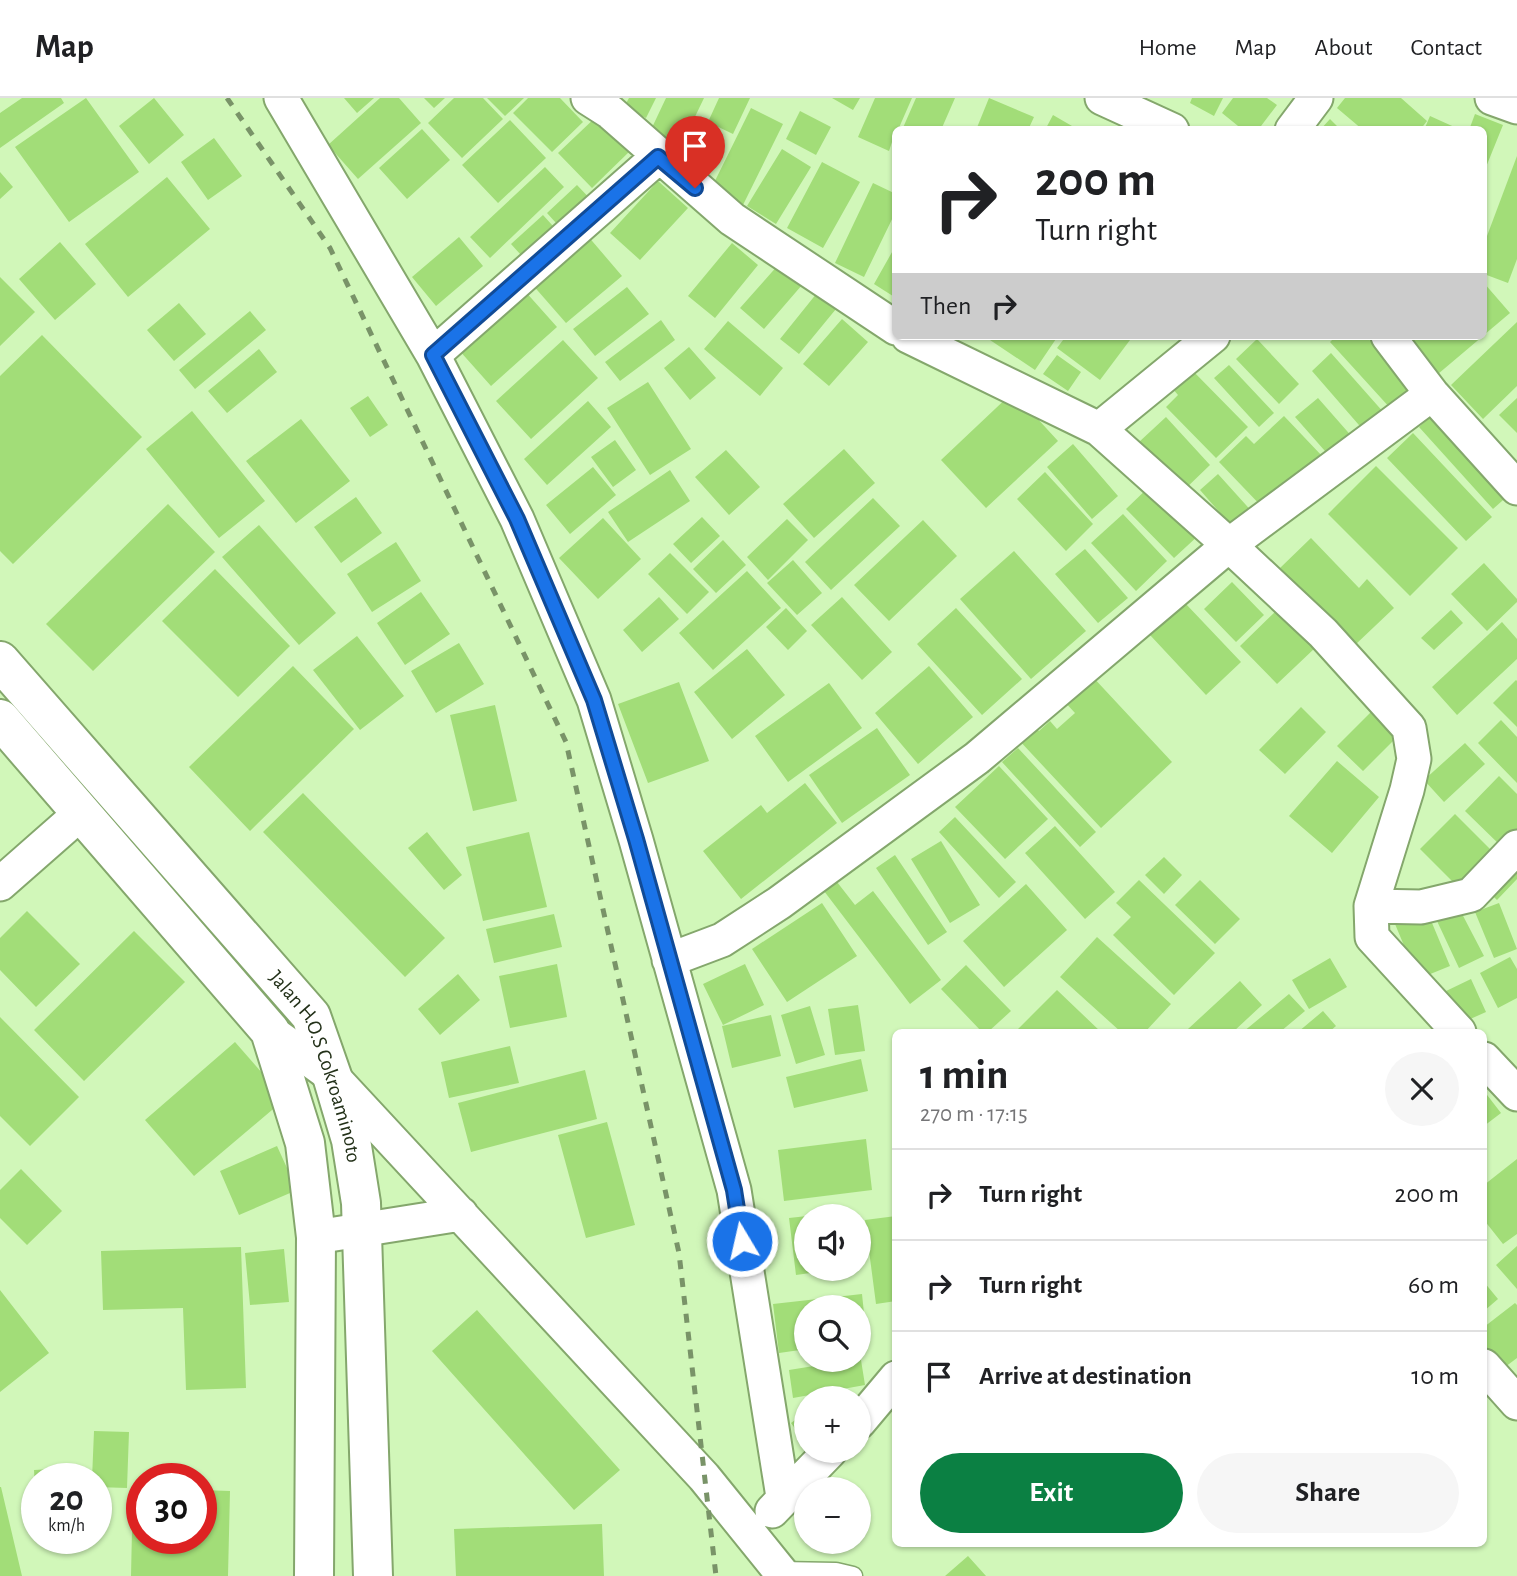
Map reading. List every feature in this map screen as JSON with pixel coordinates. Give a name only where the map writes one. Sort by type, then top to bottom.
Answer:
[{"type":"main road","name":"Jalan H.O.S Cokroaminoto","points":[[0,661],[311,1016],[351,1140],[363,1229],[373,1576]]},
{"type":"main road","name":"Jalan H.O.S Cokroaminoto","points":[[0,719],[270,1031],[305,1143],[316,1237],[314,1576]]},
{"type":"street","points":[[281,98],[433,355],[517,519],[594,700],[734,1190],[783,1497]]},
{"type":"street","points":[[1102,98],[1163,126]]},
{"type":"street","points":[[1295,126],[1316,98]]},
{"type":"street","points":[[1492,98],[1517,107]]},
{"type":"street","points":[[604,103],[658,157],[732,219],[892,325]]},
{"type":"street","points":[[433,355],[658,157]]},
{"type":"street","points":[[916,340],[1098,429],[1323,633],[1409,728],[1414,759],[1371,906],[1372,937],[1456,1029]]},
{"type":"street","points":[[1098,429],[1208,340]]},
{"type":"street","points":[[1391,340],[1432,394],[1517,488]]},
{"type":"street","points":[[669,960],[722,940],[779,903],[977,758],[1229,545],[1432,394]]},
{"type":"street","points":[[0,884],[82,812]]},
{"type":"street","points":[[1371,906],[1421,907],[1471,895],[1517,847]]},
{"type":"street","points":[[270,1031],[332,1076],[704,1476],[782,1574]]},
{"type":"street","points":[[1487,1062],[1517,1094]]},
{"type":"street","points":[[316,1237],[461,1214]]},
{"type":"street","points":[[1487,1369],[1517,1403]]},
{"type":"street","points":[[871,1408],[892,1383]]},
{"type":"street","points":[[753,1535],[783,1497],[818,1463]]},
{"type":"lane","points":[[782,1574],[836,1572],[853,1576]]},
{"type":"building","points":[[22,98],[61,98],[64,103],[0,148],[0,113]]},
{"type":"building","points":[[86,98],[139,172],[69,222],[15,147]]},
{"type":"building","points":[[154,98],[184,135],[149,164],[119,126]]},
{"type":"building","points":[[344,98],[374,98],[357,113]]},
{"type":"building","points":[[380,98],[399,98],[421,123],[358,179],[328,145]]},
{"type":"building","points":[[424,98],[445,98],[434,108]]},
{"type":"building","points":[[454,98],[483,98],[503,119],[462,158],[428,123]]},
{"type":"building","points":[[487,98],[524,98],[505,116]]},
{"type":"building","points":[[528,98],[560,98],[583,122],[552,152],[513,113]]},
{"type":"building","points":[[629,98],[656,98],[646,118],[624,107]]},
{"type":"building","points":[[666,98],[704,98],[679,150],[648,136]]},
{"type":"building","points":[[719,98],[750,98],[733,134],[708,122]]},
{"type":"building","points":[[832,98],[860,98],[853,110]]},
{"type":"building","points":[[875,98],[912,98],[900,126],[892,126],[889,151],[858,137]]},
{"type":"building","points":[[916,98],[955,98],[943,126],[904,126]]},
{"type":"building","points":[[989,98],[1034,117],[1030,126],[978,126]]},
{"type":"building","points":[[1192,98],[1223,98],[1214,116],[1190,103]]},
{"type":"building","points":[[1233,98],[1267,98],[1277,105],[1261,126],[1238,126],[1222,113]]},
{"type":"building","points":[[1345,98],[1401,98],[1427,121],[1423,126],[1358,126],[1337,108]]},
{"type":"building","points":[[751,108],[783,124],[742,207],[710,191]]},
{"type":"building","points":[[800,111],[831,127],[816,155],[786,139]]},
{"type":"building","points":[[1475,114],[1503,125],[1487,165],[1487,126],[1470,126]]},
{"type":"building","points":[[598,115],[631,150],[592,188],[558,153]]},
{"type":"building","points":[[1053,115],[1072,126],[1047,126]]},
{"type":"building","points":[[1430,116],[1452,126],[1426,126]]},
{"type":"building","points":[[1330,119],[1337,126],[1324,126]]},
{"type":"building","points":[[510,120],[546,158],[498,203],[462,165]]},
{"type":"building","points":[[422,129],[450,160],[407,199],[379,168]]},
{"type":"building","points":[[214,138],[242,176],[208,200],[181,162]]},
{"type":"building","points":[[782,149],[811,167],[776,224],[747,206]]},
{"type":"building","points":[[1517,156],[1517,259],[1508,283],[1487,275],[1487,236]]},
{"type":"building","points":[[822,162],[860,182],[823,248],[787,228]]},
{"type":"building","points":[[545,167],[564,187],[490,258],[470,237]]},
{"type":"building","points":[[0,172],[13,187],[0,199]]},
{"type":"building","points":[[167,177],[210,229],[128,297],[85,244]]},
{"type":"building","points":[[658,181],[688,208],[640,260],[610,233]]},
{"type":"building","points":[[873,183],[892,192],[892,219],[864,277],[835,263]]},
{"type":"building","points":[[577,185],[595,204],[565,233],[547,213]]},
{"type":"building","points":[[543,215],[562,236],[530,265],[511,244]]},
{"type":"building","points":[[587,235],[622,276],[566,323],[531,283]]},
{"type":"building","points":[[459,237],[483,266],[436,306],[412,277]]},
{"type":"building","points":[[60,242],[96,284],[55,320],[19,279]]},
{"type":"building","points":[[732,243],[758,265],[715,318],[688,296]]},
{"type":"building","points":[[892,252],[892,295],[874,284]]},
{"type":"building","points":[[779,264],[802,285],[764,329],[740,308]]},
{"type":"building","points":[[0,277],[35,312],[0,346]]},
{"type":"building","points":[[1487,286],[1510,313],[1487,332]]},
{"type":"building","points":[[627,287],[649,314],[595,356],[573,329]]},
{"type":"building","points":[[524,290],[557,327],[491,386],[458,349]]},
{"type":"building","points":[[817,293],[836,309],[799,354],[780,339]]},
{"type":"building","points":[[179,303],[206,334],[174,361],[147,330]]},
{"type":"building","points":[[250,311],[266,330],[195,389],[179,370]]},
{"type":"building","points":[[842,319],[868,342],[829,386],[803,364]]},
{"type":"building","points":[[661,320],[675,340],[620,381],[605,362]]},
{"type":"building","points":[[728,321],[783,368],[760,396],[704,349]]},
{"type":"building","points":[[1517,322],[1517,386],[1483,419],[1451,385]]},
{"type":"building","points":[[42,335],[142,437],[13,564],[0,551],[0,376]]},
{"type":"building","points":[[563,340],[598,378],[531,439],[496,401]]},
{"type":"building","points":[[990,340],[1055,340],[1035,370]]},
{"type":"building","points":[[1063,340],[1130,340],[1100,380],[1057,348]]},
{"type":"building","points":[[1258,340],[1299,384],[1279,404],[1236,359]]},
{"type":"building","points":[[1370,340],[1414,389],[1391,409],[1330,342]]},
{"type":"building","points":[[1409,340],[1478,340],[1438,374]]},
{"type":"building","points":[[689,347],[716,378],[690,400],[664,368]]},
{"type":"building","points":[[259,349],[277,372],[227,413],[208,391]]},
{"type":"building","points":[[1331,353],[1385,414],[1365,432],[1312,371]]},
{"type":"building","points":[[1057,355],[1081,372],[1068,391],[1043,374]]},
{"type":"building","points":[[1229,365],[1274,413],[1259,427],[1214,378]]},
{"type":"building","points":[[1191,369],[1248,427],[1216,458],[1166,407],[1178,395],[1172,388]]},
{"type":"building","points":[[648,382],[691,449],[650,475],[607,408]]},
{"type":"building","points":[[1013,392],[1058,441],[986,508],[941,460]]},
{"type":"building","points":[[368,396],[388,425],[370,437],[350,408]]},
{"type":"building","points":[[1318,398],[1354,439],[1332,459],[1295,417]]},
{"type":"building","points":[[1517,398],[1517,433],[1499,415]]},
{"type":"building","points":[[588,401],[611,427],[547,485],[524,459]]},
{"type":"building","points":[[192,411],[265,501],[219,538],[146,449]]},
{"type":"building","points":[[1437,411],[1511,493],[1493,509],[1419,427]]},
{"type":"building","points":[[1284,416],[1323,457],[1266,511],[1219,462],[1246,436],[1254,444]]},
{"type":"building","points":[[1166,417],[1210,465],[1183,491],[1139,442]]},
{"type":"building","points":[[301,419],[350,481],[296,523],[246,461]]},
{"type":"building","points":[[1413,433],[1492,517],[1466,541],[1387,458]]},
{"type":"building","points":[[615,440],[636,470],[613,487],[591,457]]},
{"type":"building","points":[[1073,444],[1118,496],[1092,519],[1047,467]]},
{"type":"building","points":[[844,449],[875,483],[814,538],[783,504]]},
{"type":"building","points":[[726,450],[760,487],[729,515],[695,477]]},
{"type":"building","points":[[1376,466],[1458,548],[1410,596],[1328,514]]},
{"type":"building","points":[[593,467],[616,495],[570,534],[546,505]]},
{"type":"building","points":[[670,470],[690,501],[628,542],[608,512]]},
{"type":"building","points":[[1045,472],[1093,524],[1066,551],[1017,499]]},
{"type":"building","points":[[1218,474],[1255,515],[1236,531],[1200,490]]},
{"type":"building","points":[[1152,484],[1200,534],[1174,558],[1126,509]]},
{"type":"building","points":[[356,497],[382,533],[341,563],[314,527]]},
{"type":"building","points":[[873,498],[900,526],[831,590],[805,562]]},
{"type":"building","points":[[168,504],[215,552],[93,671],[46,624]]},
{"type":"building","points":[[1123,514],[1167,561],[1136,591],[1091,543]]},
{"type":"building","points":[[702,517],[720,536],[691,563],[673,544]]},
{"type":"building","points":[[603,518],[641,559],[598,599],[559,558]]},
{"type":"building","points":[[787,519],[808,540],[768,580],[747,557]]},
{"type":"building","points":[[923,520],[957,556],[889,621],[854,585]]},
{"type":"building","points":[[259,525],[336,613],[299,645],[222,557]]},
{"type":"building","points":[[1311,538],[1359,588],[1367,579],[1394,608],[1355,645],[1280,568]]},
{"type":"building","points":[[723,540],[746,565],[716,593],[693,569]]},
{"type":"building","points":[[396,542],[421,581],[372,612],[347,574]]},
{"type":"building","points":[[1085,549],[1128,598],[1098,623],[1055,574]]},
{"type":"building","points":[[1014,551],[1086,631],[1031,679],[960,599]]},
{"type":"building","points":[[670,553],[709,592],[687,614],[648,574]]},
{"type":"building","points":[[793,560],[822,593],[797,615],[767,583]]},
{"type":"building","points":[[1484,563],[1517,599],[1487,631],[1451,594]]},
{"type":"building","points":[[215,569],[290,646],[238,697],[162,621]]},
{"type":"building","points":[[747,571],[781,608],[713,670],[679,633]]},
{"type":"building","points":[[1232,582],[1264,615],[1236,642],[1204,609]]},
{"type":"building","points":[[421,592],[450,634],[405,665],[377,623]]},
{"type":"building","points":[[659,597],[679,619],[642,652],[623,630]]},
{"type":"building","points":[[842,597],[892,652],[862,680],[811,625]]},
{"type":"building","points":[[1185,603],[1241,662],[1206,695],[1150,635]]},
{"type":"building","points":[[786,608],[807,631],[788,650],[766,627]]},
{"type":"building","points":[[956,608],[1022,679],[982,715],[917,644]]},
{"type":"building","points":[[1277,610],[1315,648],[1277,684],[1240,646]]},
{"type":"building","points":[[1451,610],[1463,623],[1434,650],[1421,638]]},
{"type":"building","points":[[1502,622],[1517,639],[1517,659],[1457,715],[1432,687]]},
{"type":"building","points":[[357,636],[404,696],[360,730],[313,670]]},
{"type":"building","points":[[459,643],[484,684],[436,713],[411,671]]},
{"type":"building","points":[[747,649],[785,695],[732,739],[694,692]]},
{"type":"building","points":[[293,666],[354,729],[250,831],[189,767]]},
{"type":"building","points":[[929,666],[973,717],[918,764],[875,713]]},
{"type":"building","points":[[1091,675],[1172,762],[1101,828],[1017,738],[1032,724],[1039,731],[1050,721],[1057,729],[1075,713],[1063,700]]},
{"type":"building","points":[[1517,681],[1517,727],[1493,703]]},
{"type":"building","points":[[679,682],[709,761],[648,783],[618,704]]},
{"type":"building","points":[[829,683],[862,728],[788,782],[755,736]]},
{"type":"building","points":[[495,705],[517,801],[473,811],[450,715]]},
{"type":"building","points":[[1301,707],[1326,732],[1285,774],[1259,750]]},
{"type":"building","points":[[1371,712],[1396,738],[1363,771],[1337,746]]},
{"type":"building","points":[[1501,720],[1517,737],[1517,783],[1478,743]]},
{"type":"building","points":[[877,728],[910,775],[842,823],[809,775]]},
{"type":"building","points":[[1465,743],[1485,764],[1444,802],[1424,780]]},
{"type":"building","points":[[1018,748],[1096,832],[1080,847],[1002,762]]},
{"type":"building","points":[[1337,761],[1379,797],[1332,853],[1289,816]]},
{"type":"building","points":[[999,766],[1048,819],[1005,859],[955,807]]},
{"type":"building","points":[[1499,776],[1517,794],[1517,836],[1504,849],[1465,811]]},
{"type":"building","points":[[805,783],[837,823],[741,899],[703,851],[761,805],[767,813]]},
{"type":"building","points":[[303,793],[445,938],[405,977],[263,832]]},
{"type":"building","points":[[1455,814],[1494,853],[1459,888],[1420,849]]},
{"type":"building","points":[[955,817],[1016,882],[999,898],[939,832]]},
{"type":"building","points":[[1055,826],[1115,892],[1085,919],[1025,853]]},
{"type":"building","points":[[427,832],[462,875],[444,890],[408,848]]},
{"type":"building","points":[[529,832],[547,907],[483,921],[466,847]]},
{"type":"building","points":[[941,841],[980,905],[950,923],[911,859]]},
{"type":"building","points":[[895,855],[947,932],[928,945],[876,868]]},
{"type":"building","points":[[1164,857],[1182,875],[1164,894],[1145,875]]},
{"type":"building","points":[[1517,860],[1517,879],[1497,900],[1487,890]]},
{"type":"building","points":[[1139,880],[1215,953],[1174,995],[1113,935],[1131,917],[1116,903]]},
{"type":"building","points":[[1200,880],[1240,919],[1215,944],[1175,905]]},
{"type":"building","points":[[837,882],[855,905],[873,891],[941,980],[910,1004],[824,891]]},
{"type":"building","points":[[1026,884],[1067,930],[1004,987],[963,941]]},
{"type":"building","points":[[822,903],[857,956],[787,1002],[752,949]]},
{"type":"building","points":[[1499,903],[1517,949],[1494,958],[1475,912]]},
{"type":"building","points":[[1460,910],[1484,956],[1459,968],[1437,921]]},
{"type":"building","points":[[27,911],[80,964],[36,1007],[0,970],[0,938]]},
{"type":"building","points":[[1427,911],[1450,966],[1418,979],[1395,924]]},
{"type":"building","points":[[554,914],[562,947],[494,963],[486,929]]},
{"type":"building","points":[[134,931],[185,982],[84,1081],[34,1030]]},
{"type":"building","points":[[1097,937],[1171,1004],[1148,1029],[1118,1029],[1060,977]]},
{"type":"building","points":[[1510,957],[1517,969],[1517,998],[1498,1008],[1480,973]]},
{"type":"building","points":[[1330,958],[1347,987],[1309,1009],[1292,980]]},
{"type":"building","points":[[557,964],[567,1017],[510,1028],[499,976]]},
{"type":"building","points":[[745,964],[764,1005],[723,1025],[703,984]]},
{"type":"building","points":[[966,965],[1011,1011],[991,1029],[979,1029],[941,989]]},
{"type":"building","points":[[458,974],[480,1000],[440,1035],[418,1009]]},
{"type":"building","points":[[1471,979],[1486,1012],[1459,1024],[1444,992]]},
{"type":"building","points":[[1240,981],[1262,1005],[1236,1029],[1188,1029]]},
{"type":"building","points":[[1057,990],[1098,1029],[1018,1029]]},
{"type":"building","points":[[1289,994],[1305,1011],[1284,1029],[1247,1029]]},
{"type":"building","points":[[858,1005],[865,1051],[835,1055],[828,1009]]},
{"type":"building","points":[[810,1006],[825,1055],[796,1064],[781,1015]]},
{"type":"building","points":[[1323,1011],[1336,1026],[1332,1029],[1302,1029]]},
{"type":"building","points":[[771,1015],[781,1056],[732,1068],[722,1026]]},
{"type":"building","points":[[0,1017],[79,1097],[30,1146],[0,1116]]},
{"type":"building","points":[[235,1042],[285,1099],[194,1176],[145,1120]]},
{"type":"building","points":[[510,1046],[519,1083],[449,1098],[441,1062]]},
{"type":"building","points":[[861,1059],[868,1091],[794,1108],[786,1077]]},
{"type":"building","points":[[585,1070],[597,1119],[471,1152],[458,1103]]},
{"type":"building","points":[[1487,1095],[1501,1113],[1487,1124]]},
{"type":"building","points":[[607,1122],[635,1225],[586,1238],[558,1135]]},
{"type":"building","points":[[866,1139],[872,1190],[784,1201],[778,1150]]},
{"type":"building","points":[[277,1146],[297,1190],[239,1215],[220,1171]]},
{"type":"building","points":[[1517,1159],[1517,1234],[1503,1244],[1487,1224],[1487,1183]]},
{"type":"building","points":[[21,1169],[62,1211],[27,1245],[0,1218],[0,1190]]},
{"type":"building","points":[[794,1217],[794,1259],[789,1218]]},
{"type":"building","points":[[892,1217],[892,1302],[876,1304],[871,1266],[871,1219]]},
{"type":"building","points":[[1517,1246],[1517,1289],[1496,1265]]},
{"type":"building","points":[[241,1247],[246,1388],[186,1390],[183,1308],[103,1310],[101,1251]]},
{"type":"building","points":[[284,1249],[289,1302],[250,1305],[245,1253]]},
{"type":"building","points":[[1487,1286],[1498,1299],[1487,1308]]},
{"type":"building","points":[[0,1290],[49,1353],[0,1392]]},
{"type":"building","points":[[794,1302],[794,1351],[779,1353],[773,1304]]},
{"type":"building","points":[[1515,1303],[1517,1305],[1517,1358],[1501,1370],[1487,1352],[1487,1325]]},
{"type":"building","points":[[477,1310],[620,1470],[574,1510],[432,1351]]},
{"type":"building","points":[[789,1370],[863,1372],[865,1385],[794,1386],[793,1398]]},
{"type":"building","points":[[94,1431],[129,1432],[126,1488],[112,1488],[112,1463],[93,1463]]},
{"type":"building","points":[[1,1487],[22,1576],[0,1576]]},
{"type":"building","points":[[217,1491],[230,1491],[228,1576],[131,1576],[131,1554],[217,1554]]},
{"type":"building","points":[[602,1524],[604,1576],[456,1576],[454,1529]]},
{"type":"building","points":[[968,1556],[986,1576],[945,1576]]},
{"type":"railway","points":[[227,98],[330,248],[566,742],[679,1253],[716,1576]]},
{"type":"route","points":[[695,188],[658,157],[433,355],[517,519],[594,700],[636,839],[734,1190],[742,1241]]}]
